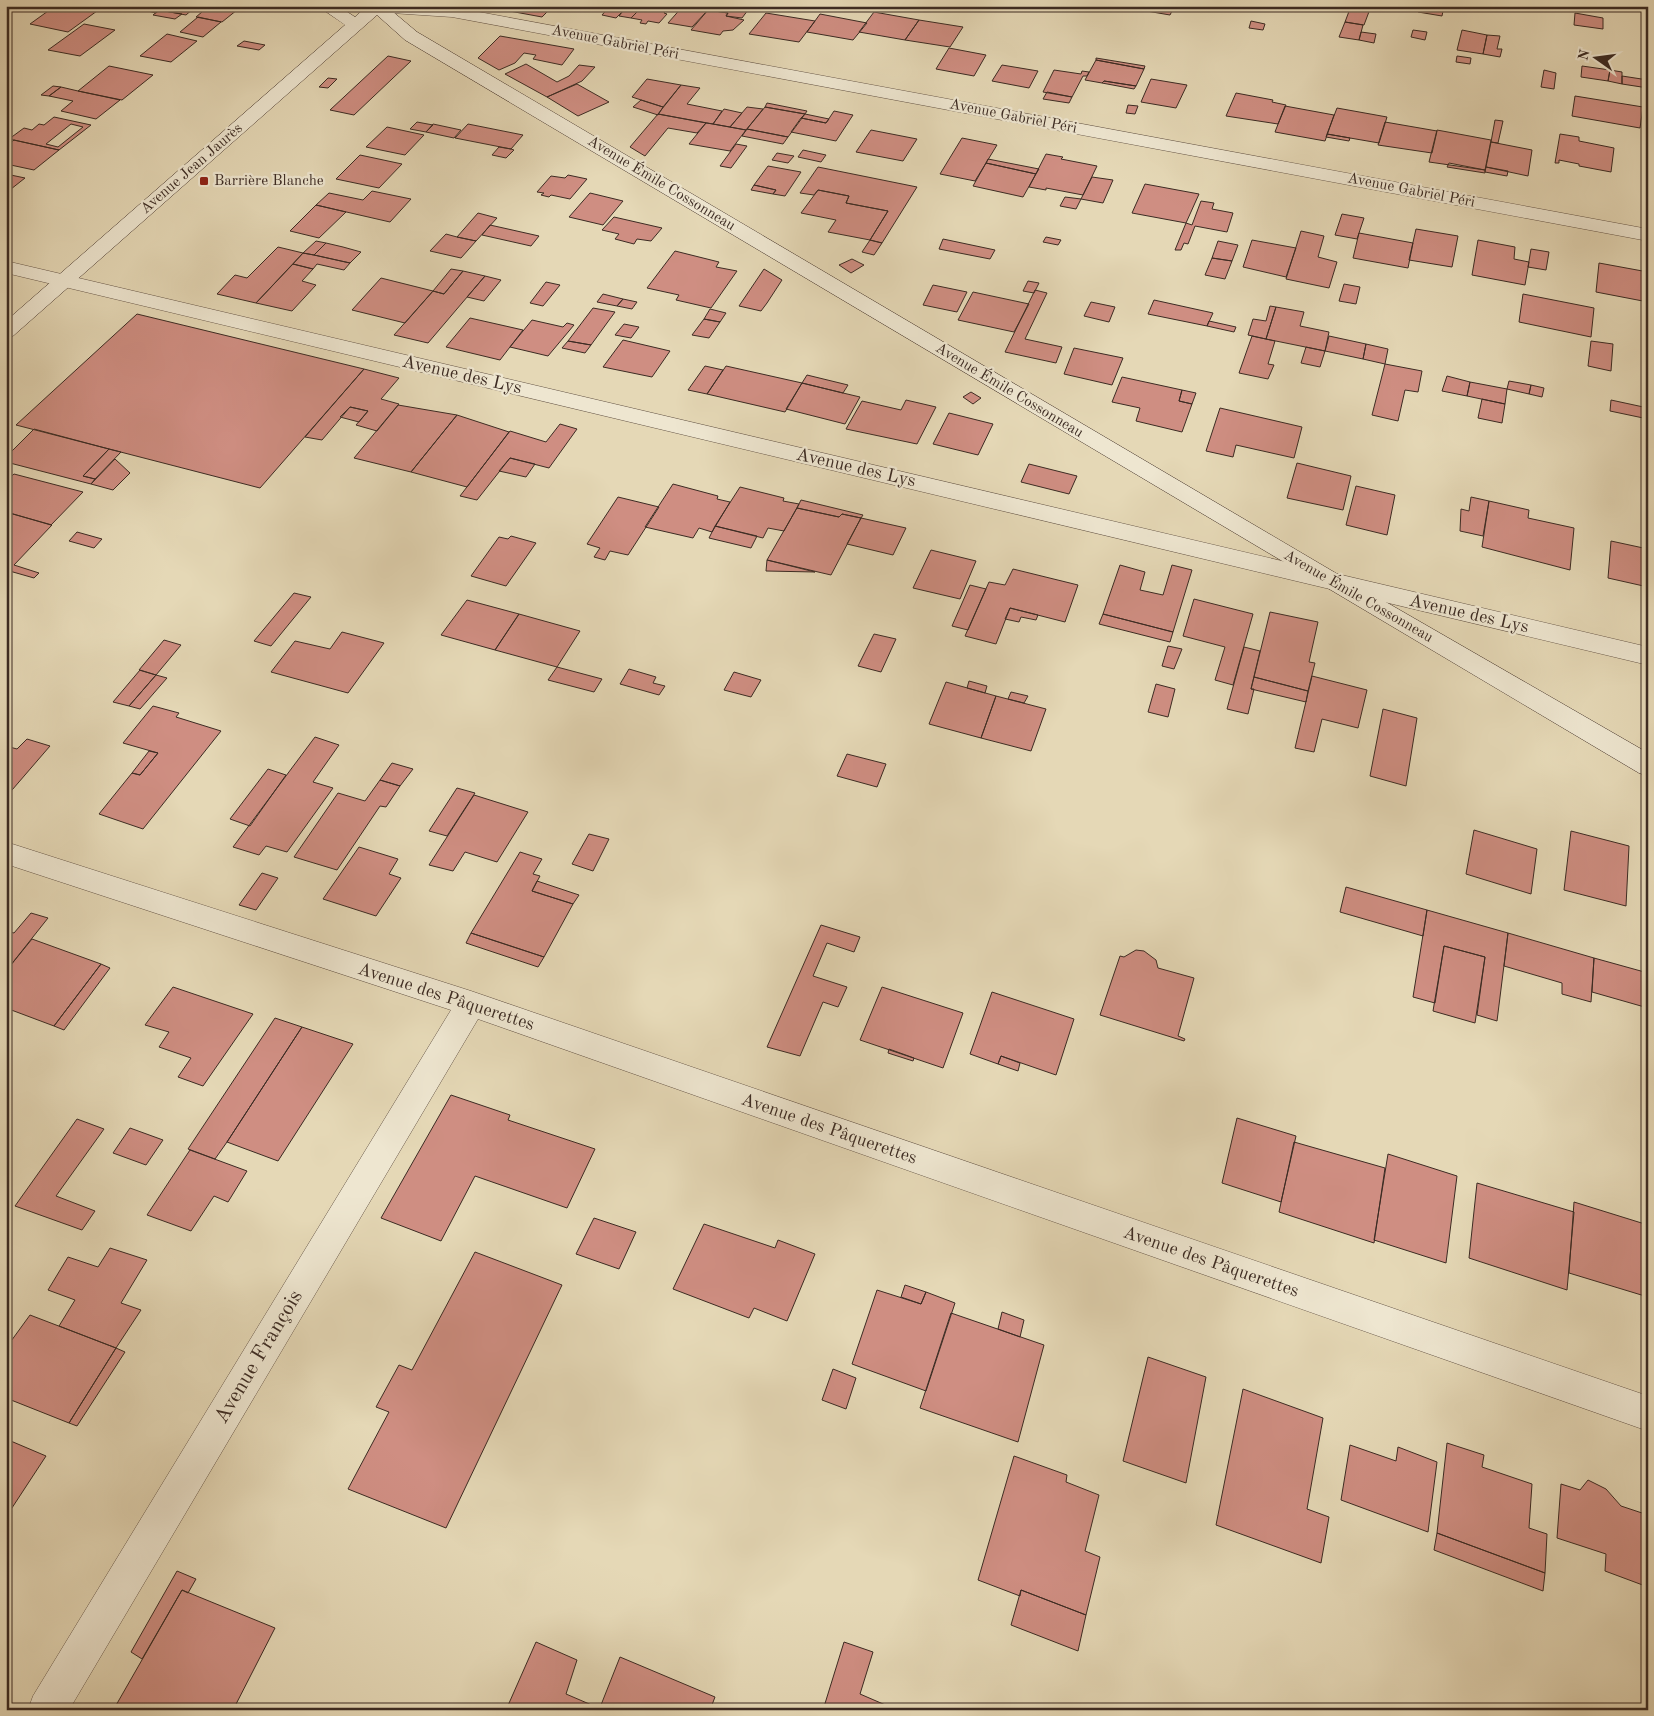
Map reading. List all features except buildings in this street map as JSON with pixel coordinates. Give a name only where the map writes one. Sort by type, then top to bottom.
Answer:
[{"type":"street","points":[[326,6],[356,25]]},
{"type":"street","name":"Avenue Jean Jaurès","points":[[6,332],[376,6]]},
{"type":"street","name":"Avenue Gabriel Péri","points":[[376,6],[452,12],[1648,235]]},
{"type":"street","name":"Avenue Émile Cossonneau","points":[[376,6],[410,36],[1331,581],[1648,766]]},
{"type":"street","name":"Avenue des Lys","points":[[6,267],[1648,656]]},
{"type":"street","name":"Avenue des Pâquerettes","points":[[6,853],[471,1004],[1648,1414]]},
{"type":"street","name":"Avenue François","points":[[46,1710],[471,1004]]},
{"type":"place","name":"Barrière Blanche","points":[[204,181]]}]
